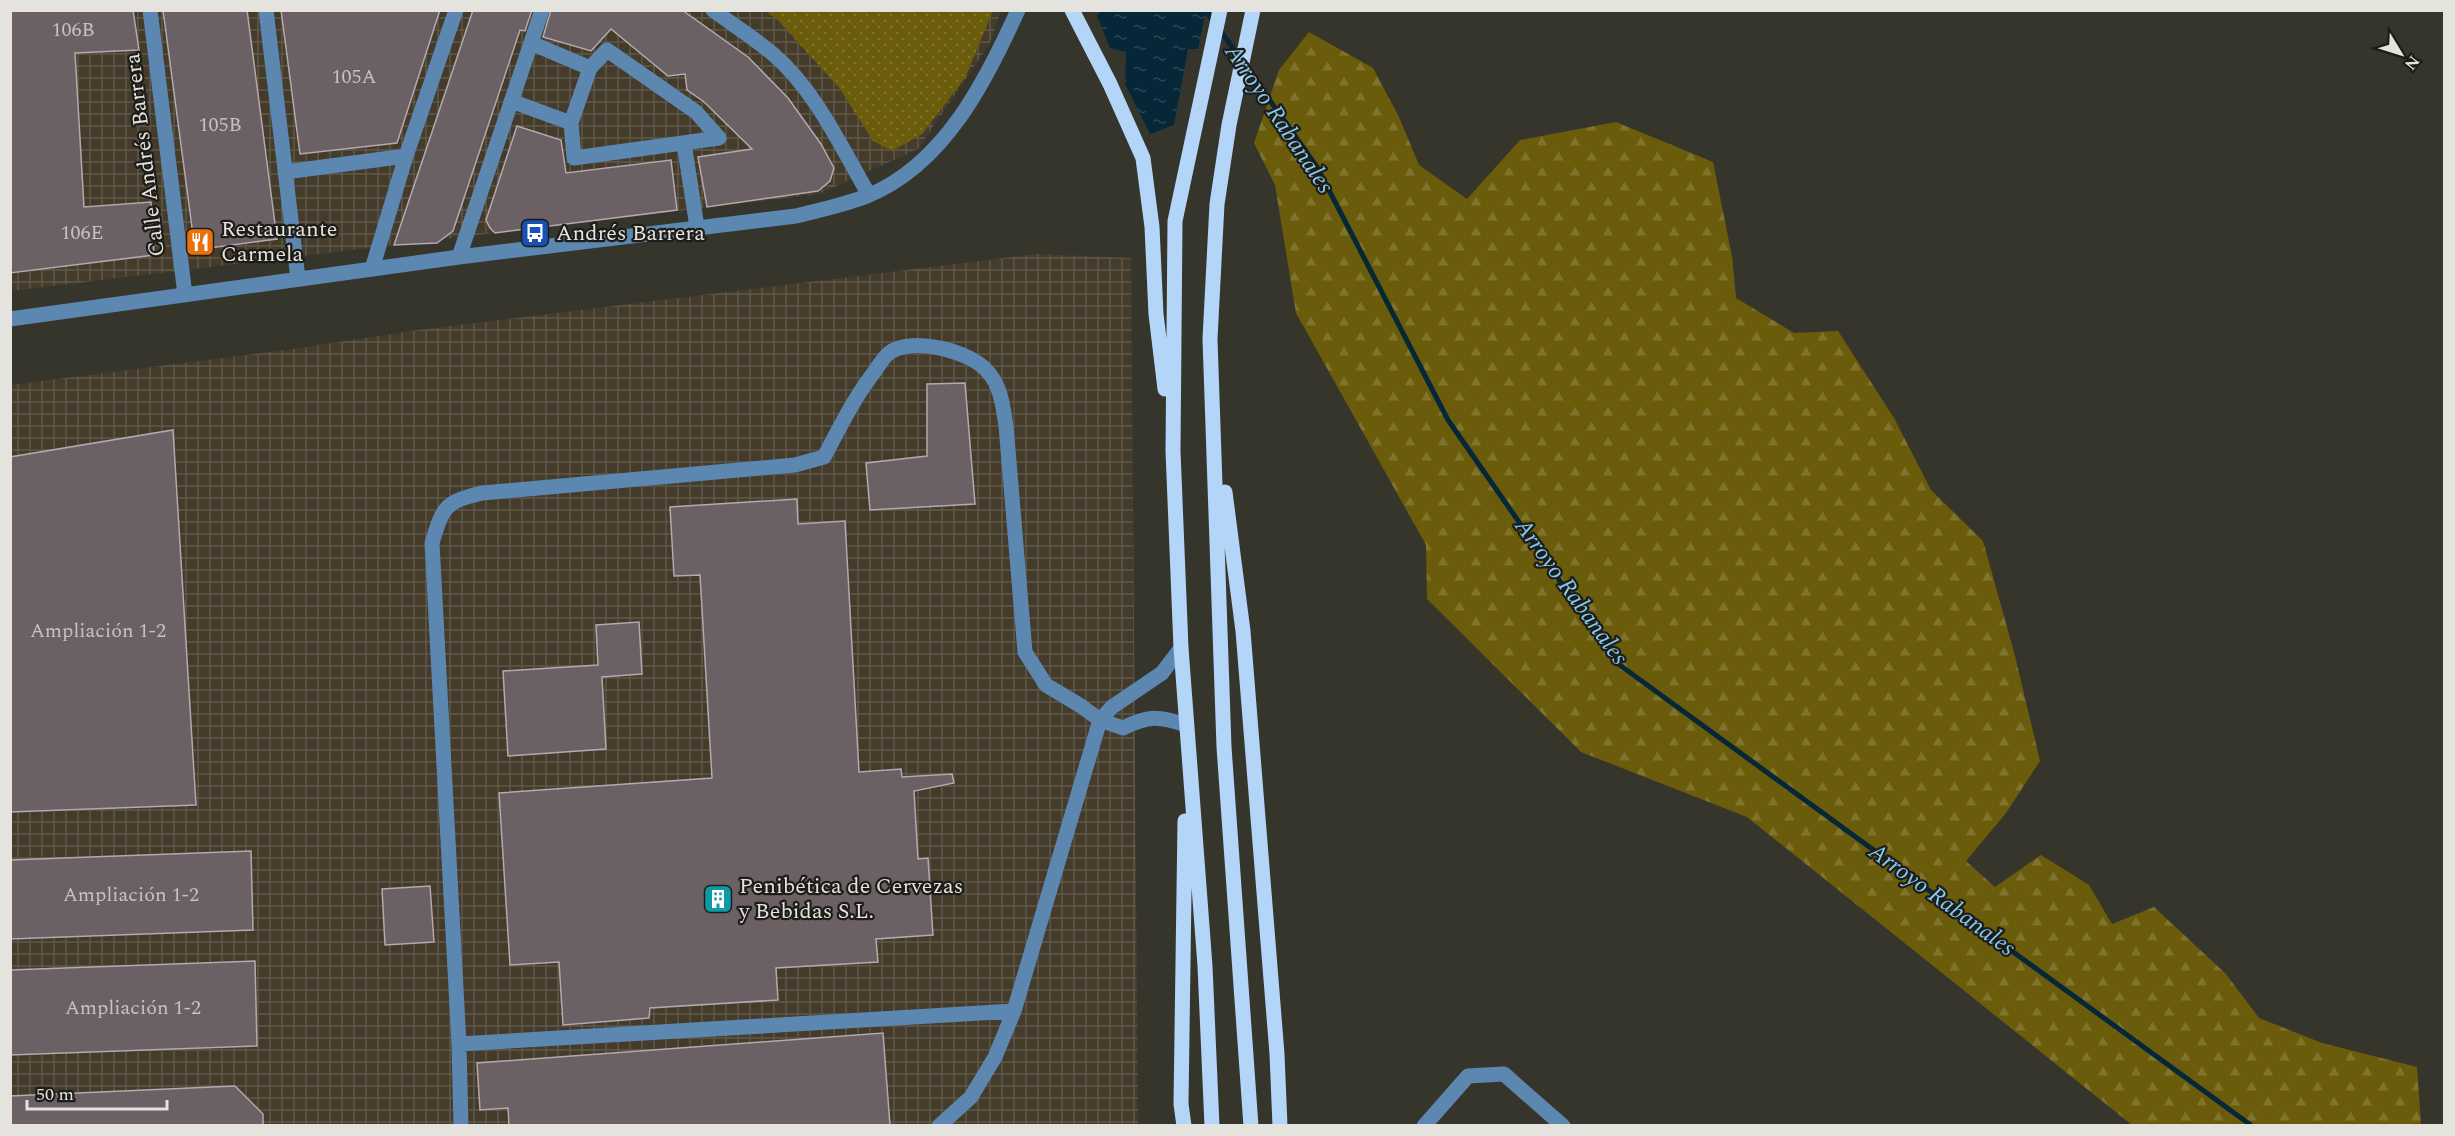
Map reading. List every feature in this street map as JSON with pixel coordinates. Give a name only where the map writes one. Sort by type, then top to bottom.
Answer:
[{"type":"main road","points":[[1072,10],[1110,84],[1143,158],[1152,227],[1156,314],[1173,452]]},
{"type":"main road","points":[[1212,1125],[1204,966],[1181,648],[1173,452],[1174,221],[1220,10]]},
{"type":"main road","points":[[1251,1125],[1224,747],[1210,339],[1217,204],[1253,10]]},
{"type":"main road","points":[[1210,339],[1227,519],[1243,631],[1277,1054],[1280,1125]]},
{"type":"main road","points":[[1182,1125],[1186,725]]},
{"type":"main road","points":[[1277,1054],[1288,1125]]},
{"type":"street","name":"Calle Andrés Barrera","points":[[150,10],[185,295]]},
{"type":"street","points":[[266,10],[298,279]]},
{"type":"street","points":[[372,269],[406,156],[456,10]]},
{"type":"street","points":[[459,257],[542,10]]},
{"type":"street","points":[[713,10],[774,55],[795,77],[832,132],[869,195]]},
{"type":"street","points":[[1007,35],[1009,10]]},
{"type":"street","points":[[10,319],[459,257],[796,216],[869,195],[900,177],[929,155],[963,112],[990,70],[1018,10]]},
{"type":"street","points":[[531,43],[590,68]]},
{"type":"street","points":[[607,50],[696,112],[718,138],[574,158],[571,123],[590,68],[607,50]]},
{"type":"street","points":[[511,101],[571,123]]},
{"type":"street","points":[[684,143],[697,227]]},
{"type":"street","points":[[285,172],[406,156]]},
{"type":"street","points":[[461,1125],[459,1044],[432,554],[432,543],[440,515],[455,500],[482,493],[795,465],[824,457],[851,404],[890,352],[915,345],[940,347],[963,355],[987,370],[1000,394],[1006,426],[1025,652],[1046,685],[1100,720],[1123,728],[1143,718],[1163,717],[1186,725]]},
{"type":"street","points":[[939,1125],[971,1097],[995,1057],[1014,1011],[1100,720],[1112,707],[1162,673],[1181,648]]},
{"type":"street","points":[[459,1044],[1014,1011]]},
{"type":"street","points":[[1424,1125],[1468,1076],[1504,1074],[1563,1125]]},
{"type":"shaded area","points":[[10,11],[1001,11],[990,43],[918,149],[819,194],[11,291]]},
{"type":"shaded area","points":[[1036,254],[1131,258],[1138,1125],[11,1125],[10,385],[293,349],[410,331]]},
{"type":"green space","points":[[993,10],[965,78],[922,134],[892,151],[873,141],[840,89],[776,18],[765,11]]},
{"type":"green space","points":[[1309,32],[1373,68],[1399,117],[1419,165],[1467,199],[1520,140],[1616,122],[1713,162],[1732,256],[1736,298],[1794,333],[1838,331],[1894,418],[1931,490],[1983,541],[2015,656],[2040,761],[2006,813],[1966,861],[1995,887],[2041,855],[2089,885],[2112,924],[2154,907],[2226,974],[2259,1018],[2322,1043],[2417,1067],[2421,1125],[2132,1125],[1747,817],[1581,752],[1427,599],[1426,545],[1296,313],[1275,185],[1254,143],[1279,70]]},
{"type":"water","points":[[1101,10],[1206,11],[1198,49],[1188,49],[1174,125],[1150,134],[1125,84],[1126,52],[1110,48],[1097,16]]},
{"type":"building","points":[[10,10],[133,10],[139,50],[75,53],[84,207],[151,202],[154,255],[10,273]]},
{"type":"building","points":[[163,10],[247,10],[277,239],[195,250]]},
{"type":"building","points":[[281,10],[440,10],[397,143],[300,154]]},
{"type":"building","points":[[473,10],[532,10],[525,31],[520,30],[453,231],[437,243],[394,245]]},
{"type":"building","points":[[551,10],[682,10],[748,57],[788,98],[821,144],[834,168],[830,181],[818,191],[707,207],[698,157],[752,149],[703,101],[687,90],[685,74],[668,76],[611,29],[591,51],[543,37]]},
{"type":"building","points":[[517,126],[561,140],[566,173],[671,160],[677,210],[495,233],[486,220]]},
{"type":"building","points":[[965,383],[975,504],[870,510],[866,463],[927,456],[927,384]]},
{"type":"building","points":[[173,430],[196,805],[10,812],[10,457]]},
{"type":"building","name":"Penibética de Cervezas y Bebidas S.L.","points":[[797,499],[798,524],[845,521],[859,772],[901,769],[902,777],[952,774],[954,783],[914,791],[918,859],[928,858],[933,935],[876,939],[878,962],[776,968],[778,1000],[650,1008],[649,1018],[563,1025],[559,962],[510,965],[499,793],[712,778],[700,575],[674,576],[670,507]]},
{"type":"building","points":[[639,622],[642,674],[602,677],[606,749],[508,756],[503,671],[598,665],[596,625]]},
{"type":"building","points":[[251,851],[253,930],[10,939],[10,860]]},
{"type":"building","points":[[430,886],[434,942],[385,945],[382,889]]},
{"type":"building","points":[[255,961],[257,1046],[10,1055],[10,970]]},
{"type":"building","points":[[883,1033],[890,1125],[509,1125],[508,1108],[480,1110],[477,1063]]},
{"type":"building","points":[[235,1086],[263,1114],[263,1125],[10,1125],[10,1096]]},
{"type":"waterway","name":"Arroyo Rabanales","points":[[1206,10],[1214,23]]},
{"type":"waterway","name":"Arroyo Rabanales","points":[[1220,30],[1317,167],[1448,420],[1617,663],[2252,1126]]},
{"type":"place","name":"Andrés Barrera","points":[[535,233]]},
{"type":"place","name":"Restaurante Carmela","points":[[200,242]]},
{"type":"place","name":"Penibética de Cervezas y Bebidas S.L.","points":[[718,899]]}]
